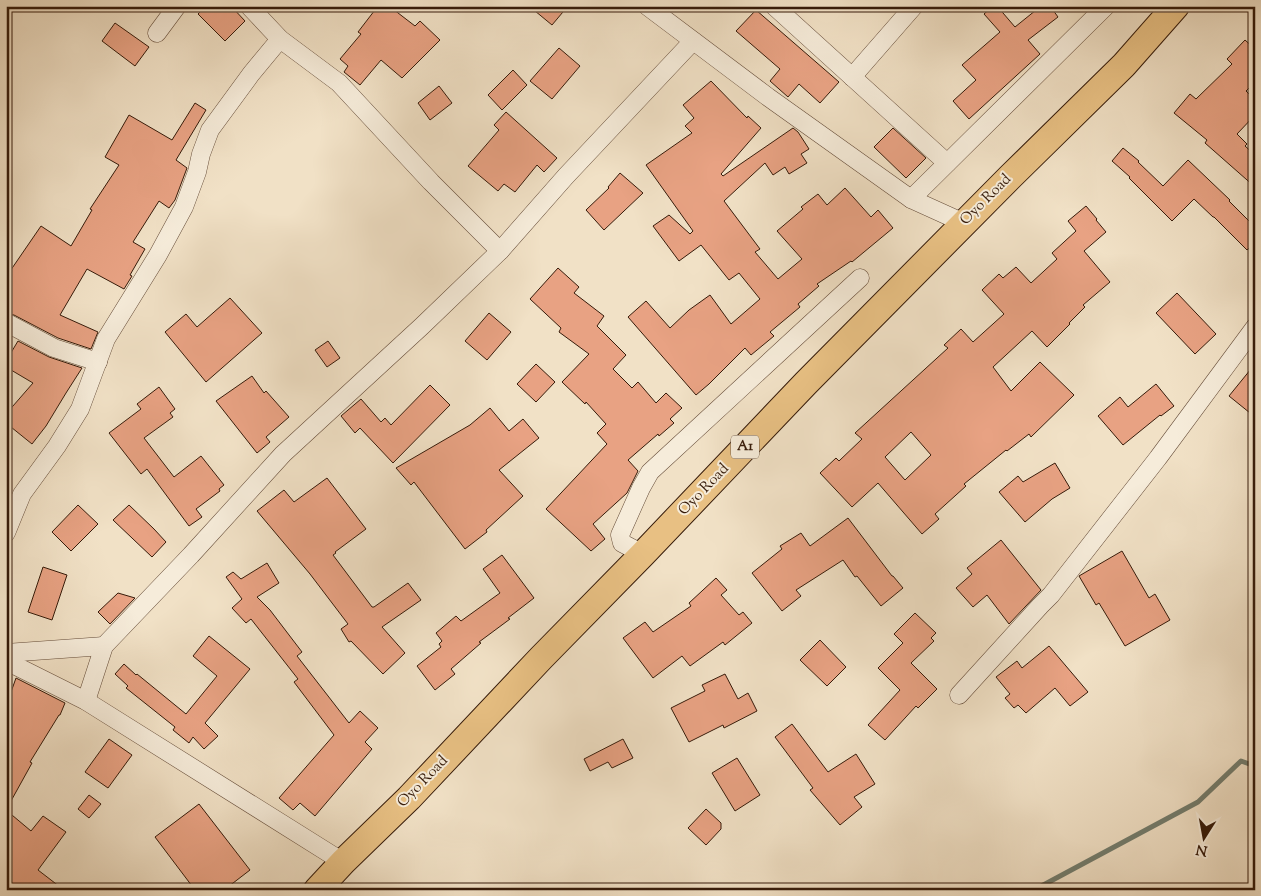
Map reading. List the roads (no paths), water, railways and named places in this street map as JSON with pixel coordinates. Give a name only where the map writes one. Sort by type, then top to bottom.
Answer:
[{"type":"highway","name":"Oyo Road","points":[[317,890],[409,798],[806,383],[1124,65],[1176,6]]},
{"type":"street","points":[[158,33],[177,6]]},
{"type":"street","points":[[249,6],[280,40],[339,82],[431,182],[500,251]]},
{"type":"street","points":[[648,6],[768,97],[911,200],[964,223]]},
{"type":"street","points":[[852,77],[914,6]]},
{"type":"street","points":[[911,200],[1106,6]]},
{"type":"street","points":[[785,9],[852,77],[947,163]]},
{"type":"street","points":[[6,533],[22,494],[57,446],[80,409],[106,339],[158,255],[184,207],[210,130],[251,74],[280,40]]},
{"type":"street","points":[[86,701],[104,646],[190,556],[283,454],[500,251],[566,176],[693,41]]},
{"type":"street","points":[[643,554],[622,543],[620,535],[650,472],[860,278]]},
{"type":"street","points":[[9,324],[54,348],[98,362]]},
{"type":"street","points":[[959,695],[1051,595],[1158,458],[1255,327]]},
{"type":"street","points":[[6,653],[104,646]]},
{"type":"street","points":[[6,661],[86,701],[343,862]]},
{"type":"waterway","points":[[1034,890],[1198,802],[1241,761],[1255,766]]}]
